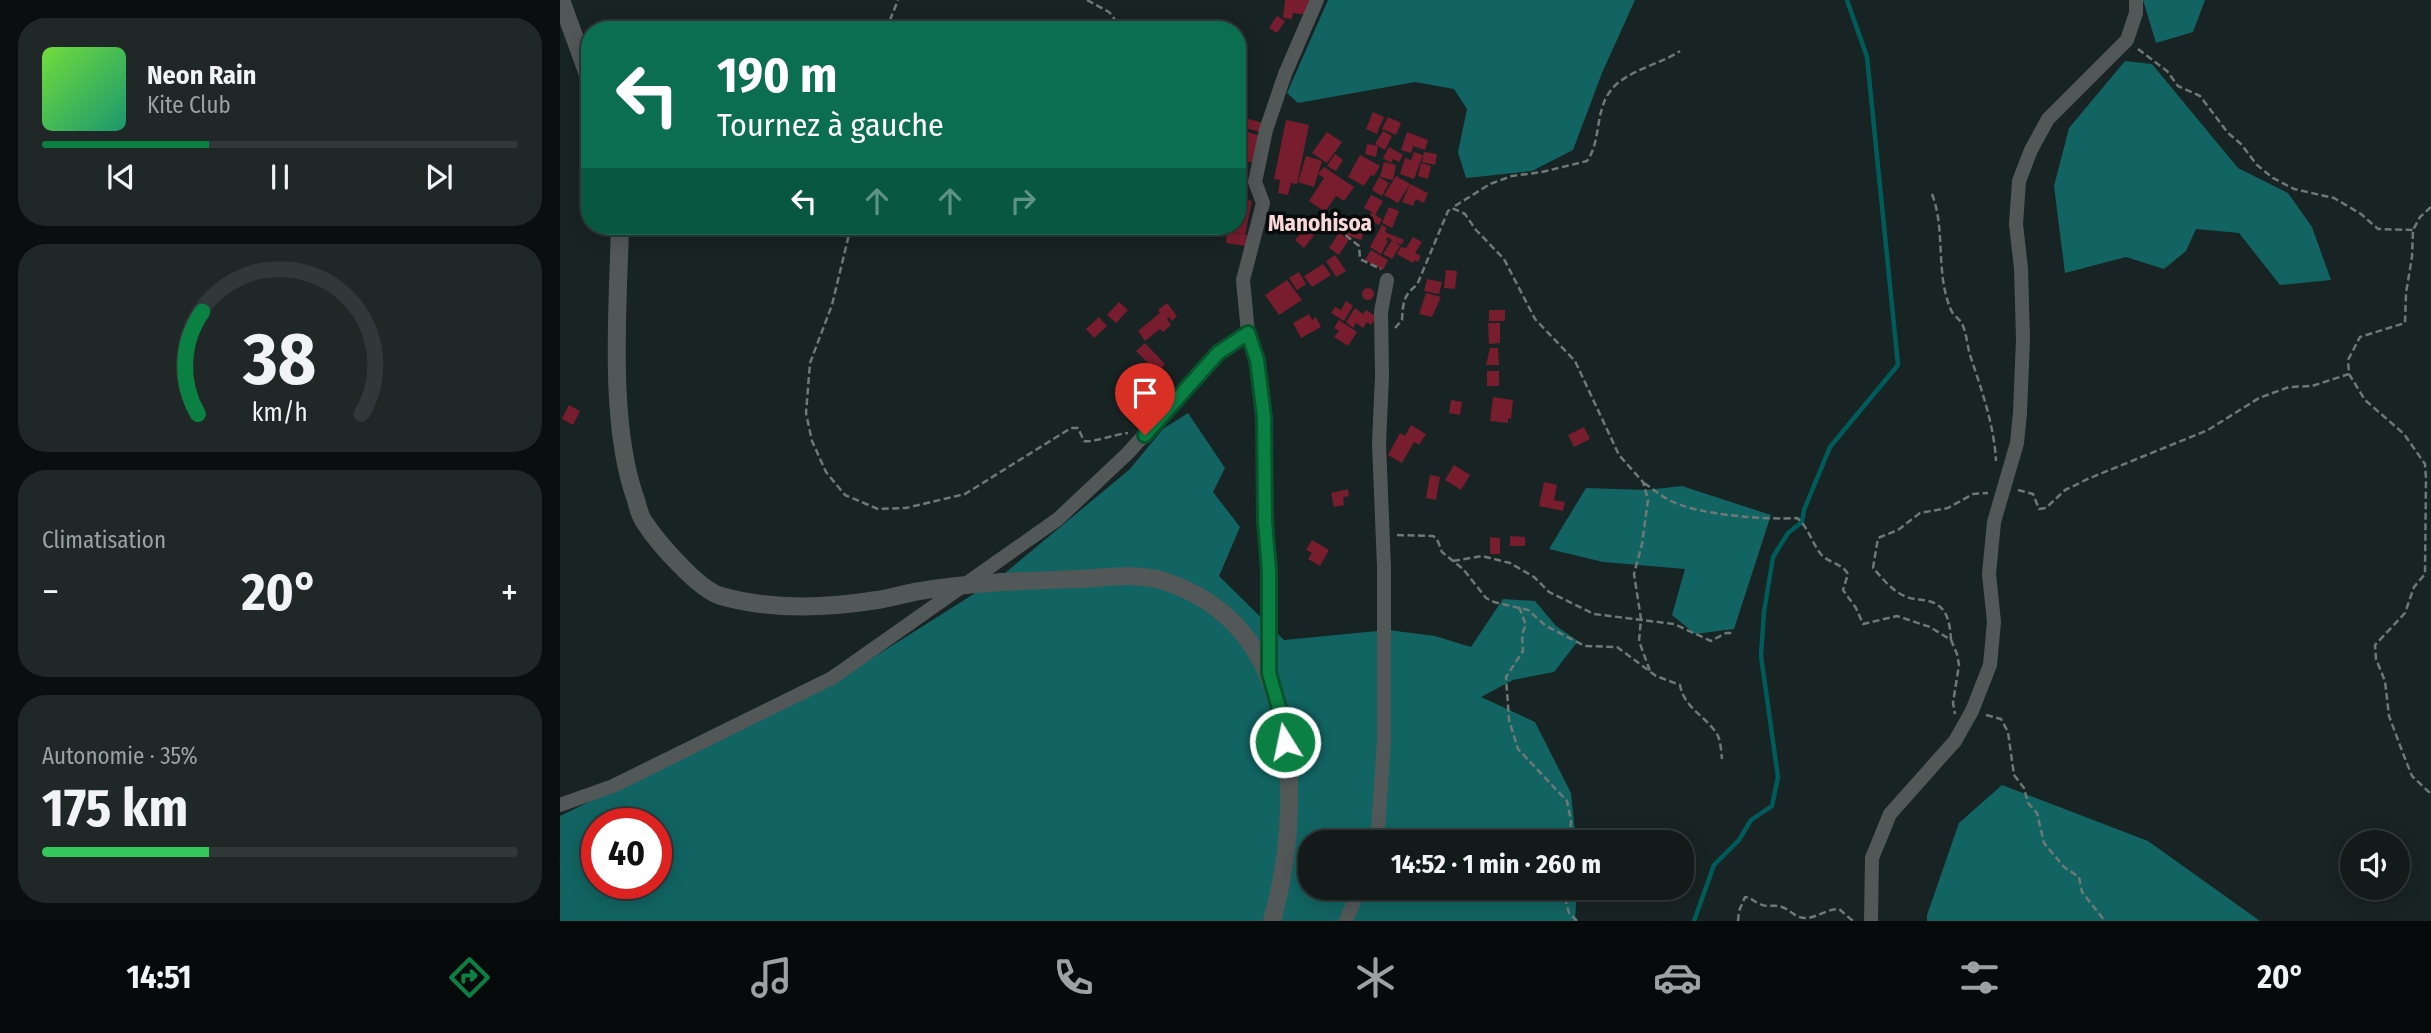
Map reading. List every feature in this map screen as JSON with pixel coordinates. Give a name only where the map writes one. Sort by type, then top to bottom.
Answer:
[{"type":"street","points":[[561,0],[581,55]]},
{"type":"street","points":[[1269,673],[1264,417],[1257,360],[1248,333],[1243,281],[1263,203],[1255,182],[1266,130],[1285,74],[1317,0]]},
{"type":"street","points":[[1871,921],[1872,858],[1890,814],[1955,741],[1969,717],[1990,665],[1994,622],[1989,574],[1994,522],[2017,443],[2022,388],[2021,268],[2016,224],[2019,181],[2031,150],[2048,119],[2127,40],[2136,13],[2136,0]]},
{"type":"street","points":[[620,235],[618,387],[626,472],[643,522],[687,573],[718,596],[771,605],[835,606],[963,585],[1121,576],[1162,580],[1211,603],[1229,617],[1248,638],[1269,673],[1283,722],[1289,783],[1287,845],[1280,892],[1272,921]]},
{"type":"street","points":[[1378,830],[1384,741],[1383,536],[1379,444],[1382,404],[1381,313],[1387,280]]},
{"type":"street","points":[[560,805],[613,786],[832,678],[1058,519],[1145,435],[1218,353],[1248,333]]},
{"type":"street","points":[[1346,921],[1355,900]]},
{"type":"path","points":[[890,21],[898,0]]},
{"type":"path","points":[[1087,0],[1109,12],[1114,18],[1113,21]]},
{"type":"path","points":[[2127,40],[2167,71],[2178,86],[2200,96],[2228,133],[2242,144],[2257,164],[2273,178],[2294,189],[2334,198],[2361,214],[2378,229],[2413,230]]},
{"type":"path","points":[[1382,333],[1391,331],[1402,320],[1403,300],[1409,290],[1417,285],[1448,211],[1469,200],[1490,184],[1512,176],[1542,173],[1587,162],[1594,151],[1598,121],[1605,99],[1613,86],[1680,51]]},
{"type":"path","points":[[1932,194],[1937,211],[1940,253],[1951,310],[1961,323],[1970,357],[1977,371],[1990,418],[1996,465]]},
{"type":"path","points":[[2431,207],[2420,216],[2413,230],[2413,257],[2406,293],[2405,323],[2360,337],[2348,360],[2349,374],[2365,400],[2404,434],[2425,464],[2425,574],[2414,587],[2405,613],[2375,645],[2376,659],[2385,681],[2389,716],[2404,756],[2412,776],[2431,794]]},
{"type":"path","points":[[1452,208],[1465,214],[1476,230],[1504,259],[1535,318],[1575,360],[1619,455],[1643,482],[1674,502],[1700,509],[1752,518],[1797,518],[1808,528],[1822,555],[1843,567],[1848,574],[1843,590],[1863,624],[1897,616],[1930,627],[1951,640]]},
{"type":"path","points":[[1256,230],[1282,229],[1339,215],[1344,219],[1343,233],[1359,246],[1360,260],[1388,272],[1387,280]]},
{"type":"path","points":[[849,235],[832,305],[810,363],[806,413],[812,441],[826,472],[845,495],[878,509],[906,508],[965,494],[1070,428],[1077,428],[1084,441],[1090,443],[1111,435],[1134,432],[1145,435]]},
{"type":"path","points":[[2105,921],[2082,892],[2079,877],[2064,867],[2044,843],[2037,813],[2028,803],[2024,788],[2014,775],[2008,733],[2001,719],[1956,715],[1953,703],[1959,665],[1945,611],[1932,601],[1906,597],[1889,586],[1873,568],[1878,538],[1898,530],[1920,513],[1948,508],[1973,494],[1986,495],[1995,488],[2003,487],[2033,494],[2039,509],[2046,508],[2065,490],[2208,430],[2259,398],[2289,387],[2312,386],[2349,374]]},
{"type":"path","points":[[1643,482],[1648,500],[1642,544],[1634,574],[1641,619],[1639,641],[1650,671]]},
{"type":"path","points":[[1383,536],[1433,536],[1442,552],[1463,569],[1486,598],[1494,603],[1528,610],[1546,626],[1585,646],[1617,648],[1663,680],[1680,685],[1689,706],[1716,733],[1722,759]]},
{"type":"path","points":[[1453,561],[1482,556],[1510,563],[1534,577],[1549,592],[1594,614],[1674,624],[1712,641],[1733,633]]},
{"type":"path","points":[[1519,607],[1526,625],[1522,634],[1523,651],[1506,677],[1509,720],[1518,749],[1567,801],[1570,830]]},
{"type":"path","points":[[1738,921],[1745,897],[1750,897],[1758,904],[1786,908],[1795,916],[1804,918],[1829,909],[1839,909],[1853,921]]},
{"type":"path","points":[[1566,900],[1569,913],[1577,921]]},
{"type":"shaded area","points":[[1328,0],[1635,0],[1602,73],[1573,150],[1532,171],[1466,178],[1458,152],[1467,109],[1454,89],[1415,82],[1298,103],[1287,93]]},
{"type":"shaded area","points":[[2143,0],[2205,0],[2193,32],[2156,43]]},
{"type":"shaded area","points":[[2125,61],[2152,64],[2238,168],[2288,193],[2312,227],[2331,280],[2280,285],[2239,233],[2196,229],[2186,251],[2164,269],[2126,257],[2065,273],[2054,186],[2069,128]]},
{"type":"shaded area","points":[[1188,413],[1225,468],[1213,492],[1240,527],[1219,576],[1284,640],[1388,630],[1435,636],[1471,647],[1503,599],[1535,601],[1556,626],[1578,641],[1554,672],[1513,680],[1481,697],[1535,722],[1571,793],[1575,830],[1298,830],[1298,900],[1576,900],[1575,921],[560,921],[560,816],[836,681],[999,578],[1130,469],[1163,429]]},
{"type":"shaded area","points":[[1682,486],[1771,515],[1734,629],[1695,634],[1672,615],[1685,569],[1603,562],[1549,549],[1586,488],[1646,490]]},
{"type":"shaded area","points":[[2002,785],[2148,841],[2260,921],[1927,921],[1959,823]]},
{"type":"building","points":[[1285,0],[1312,0],[1310,15],[1293,13],[1292,19],[1283,18]]},
{"type":"building","points":[[1277,16],[1285,21],[1277,33],[1269,28]]},
{"type":"building","points":[[1373,112],[1384,117],[1379,128],[1376,127],[1379,129],[1377,134],[1366,129]]},
{"type":"building","points":[[1388,117],[1401,123],[1396,135],[1382,129]]},
{"type":"building","points":[[1246,118],[1263,123],[1260,132],[1246,128]]},
{"type":"building","points":[[1286,120],[1309,125],[1297,184],[1291,183],[1288,195],[1278,193],[1280,180],[1274,179]]},
{"type":"building","points":[[1383,131],[1392,136],[1385,150],[1375,144]]},
{"type":"building","points":[[1246,132],[1261,136],[1253,163],[1246,161]]},
{"type":"building","points":[[1327,132],[1342,142],[1327,163],[1312,153]]},
{"type":"building","points":[[1407,132],[1428,140],[1425,150],[1413,146],[1411,153],[1401,150]]},
{"type":"building","points":[[1367,144],[1378,146],[1376,157],[1365,154]]},
{"type":"building","points":[[1389,147],[1403,155],[1399,162],[1393,159],[1391,163],[1383,158]]},
{"type":"building","points":[[1414,152],[1423,155],[1414,179],[1400,174],[1405,158],[1411,160]]},
{"type":"building","points":[[1424,152],[1437,154],[1435,165],[1422,162]]},
{"type":"building","points":[[1335,154],[1343,160],[1336,171],[1327,166]]},
{"type":"building","points":[[1360,155],[1380,166],[1364,186],[1348,177]]},
{"type":"building","points":[[1306,156],[1322,161],[1314,187],[1298,182]]},
{"type":"building","points":[[1384,162],[1396,165],[1393,180],[1380,177]]},
{"type":"building","points":[[1421,163],[1431,166],[1428,179],[1418,176]]},
{"type":"building","points":[[1324,167],[1354,187],[1344,201],[1336,196],[1325,212],[1309,201],[1324,178],[1318,174]]},
{"type":"building","points":[[1396,176],[1410,184],[1398,203],[1384,195]]},
{"type":"building","points":[[1379,177],[1389,183],[1382,196],[1372,190]]},
{"type":"building","points":[[1410,184],[1428,193],[1424,203],[1416,199],[1413,206],[1402,202]]},
{"type":"building","points":[[1371,195],[1383,201],[1375,215],[1382,219],[1379,225],[1368,219],[1372,212],[1364,208]]},
{"type":"building","points":[[1246,200],[1252,201],[1246,230]]},
{"type":"building","points":[[1389,207],[1399,211],[1392,228],[1382,223]]},
{"type":"building","points":[[1354,215],[1369,220],[1361,240],[1346,235]]},
{"type":"building","points":[[1382,225],[1387,228],[1385,232],[1404,240],[1401,245],[1394,241],[1400,246],[1392,259],[1383,254],[1392,240],[1388,237],[1381,254],[1370,247]]},
{"type":"building","points":[[1306,227],[1315,234],[1304,248],[1295,240]]},
{"type":"building","points":[[1339,233],[1349,239],[1339,255],[1329,248]]},
{"type":"building","points":[[1227,235],[1247,235],[1246,246],[1226,243]]},
{"type":"building","points":[[1413,237],[1422,242],[1415,253],[1421,256],[1418,262],[1415,260],[1413,263],[1397,254],[1401,247],[1406,248]]},
{"type":"building","points":[[1371,250],[1388,260],[1383,270],[1365,260]]},
{"type":"building","points":[[1335,255],[1346,271],[1336,277],[1326,261]]},
{"type":"building","points":[[1323,264],[1331,275],[1312,287],[1304,276]]},
{"type":"building","points":[[1446,270],[1457,271],[1455,289],[1444,288]]},
{"type":"building","points":[[1299,272],[1306,284],[1297,290],[1289,278]]},
{"type":"building","points":[[1427,279],[1442,282],[1439,294],[1424,291]]},
{"type":"building","points":[[1287,280],[1302,300],[1279,315],[1265,295]]},
{"type":"building","points":[[1363,289],[1373,289],[1373,299],[1363,299]]},
{"type":"building","points":[[1426,293],[1441,297],[1432,317],[1419,314]]},
{"type":"building","points":[[1346,301],[1353,306],[1344,321],[1331,313],[1335,307],[1341,310]]},
{"type":"building","points":[[1119,302],[1128,310],[1116,323],[1107,315]]},
{"type":"building","points":[[1167,303],[1177,316],[1172,321],[1169,317],[1167,319],[1171,325],[1163,332],[1160,329],[1145,341],[1138,331],[1160,313],[1158,310]]},
{"type":"building","points":[[1355,308],[1363,314],[1366,310],[1377,317],[1371,325],[1367,322],[1363,328],[1356,323],[1353,328],[1346,322]]},
{"type":"building","points":[[1489,310],[1505,310],[1505,321],[1489,321]]},
{"type":"building","points":[[1309,314],[1312,320],[1316,317],[1321,327],[1301,338],[1293,323]]},
{"type":"building","points":[[1099,317],[1107,326],[1094,338],[1086,329]]},
{"type":"building","points":[[1339,320],[1357,332],[1348,346],[1334,337],[1339,331],[1334,328]]},
{"type":"building","points":[[1488,323],[1500,323],[1500,343],[1489,344]]},
{"type":"building","points":[[1145,343],[1165,364],[1157,372],[1136,351]]},
{"type":"building","points":[[1490,348],[1498,348],[1499,365],[1486,365]]},
{"type":"building","points":[[1487,371],[1499,371],[1499,386],[1487,386]]},
{"type":"building","points":[[1493,397],[1513,400],[1508,423],[1490,421]]},
{"type":"building","points":[[1451,400],[1462,402],[1460,415],[1449,413]]},
{"type":"building","points":[[569,405],[580,411],[573,425],[562,419]]},
{"type":"building","points":[[1411,425],[1426,434],[1419,445],[1414,442],[1402,463],[1388,455],[1400,433],[1405,436]]},
{"type":"building","points":[[1584,427],[1590,439],[1574,447],[1568,435]]},
{"type":"building","points":[[1454,465],[1470,475],[1461,490],[1445,480]]},
{"type":"building","points":[[1430,475],[1440,477],[1436,500],[1426,498]]},
{"type":"building","points":[[1544,482],[1557,485],[1554,500],[1565,502],[1563,511],[1539,506]]},
{"type":"building","points":[[1348,489],[1349,496],[1343,497],[1344,505],[1334,507],[1331,493]]},
{"type":"building","points":[[1510,536],[1525,537],[1525,546],[1510,546]]},
{"type":"building","points":[[1490,537],[1500,538],[1500,554],[1490,554]]},
{"type":"building","points":[[1312,540],[1329,550],[1320,566],[1308,559],[1312,553],[1306,550]]},
{"type":"waterway","points":[[1694,921],[1714,865],[1739,840],[1751,820],[1772,806],[1778,777],[1761,656],[1764,612],[1773,557],[1788,533],[1802,522],[1804,510],[1830,447],[1898,365],[1867,57],[1847,0]]},
{"type":"district","name":"Manohisoa","points":[[1320,223]]},
{"type":"route","points":[[1145,435],[1218,353],[1248,333],[1257,360],[1264,417],[1269,673],[1283,722],[1285,742]]}]
